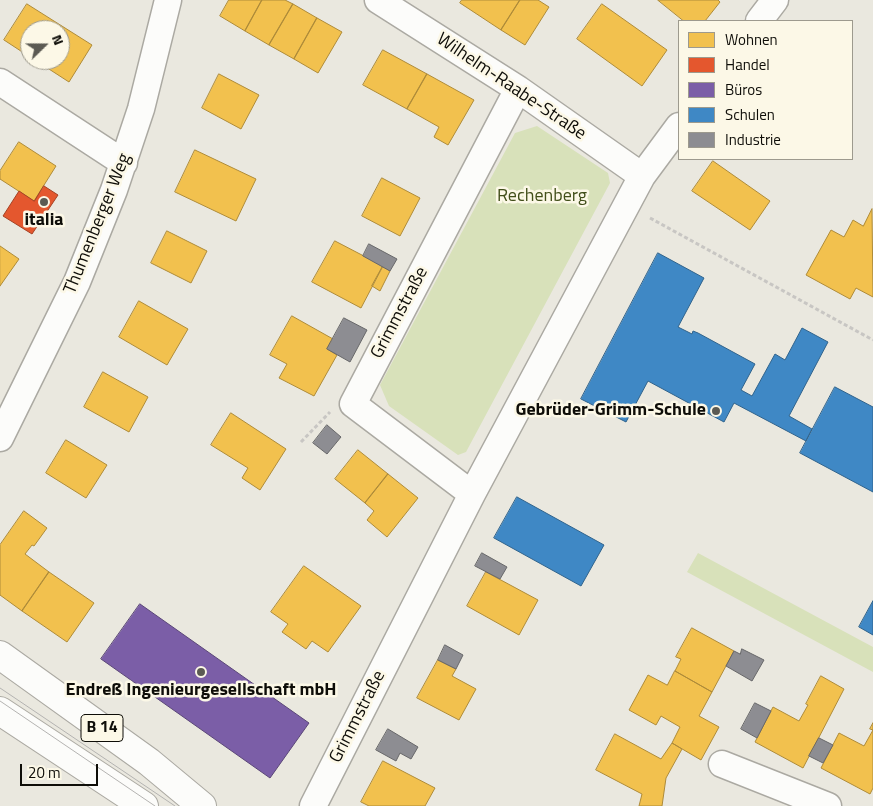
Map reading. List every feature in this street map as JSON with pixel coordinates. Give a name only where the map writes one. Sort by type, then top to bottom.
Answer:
[{"type":"main road","name":"B 14","points":[[0,655],[149,762],[202,806]]},
{"type":"main road","name":"B 14","points":[[0,710],[144,806]]},
{"type":"street","name":"Thumenberger Weg","points":[[0,438],[77,282],[124,163],[141,109],[168,0]]},
{"type":"street","name":"Wilhelm-Raabe-Straße","points":[[378,0],[518,89],[642,176]]},
{"type":"street","points":[[760,20],[775,0]]},
{"type":"street","points":[[0,82],[124,163]]},
{"type":"street","name":"Grimmstraße","points":[[353,404],[518,89]]},
{"type":"street","name":"Grimmstraße","points":[[313,806],[472,494],[642,176],[678,127]]},
{"type":"street","points":[[353,404],[472,494]]},
{"type":"street","points":[[722,764],[828,806]]},
{"type":"path","points":[[627,206],[656,220],[873,340]]},
{"type":"path","points":[[300,442],[336,406],[353,404]]},
{"type":"green space","name":"Rechenberg","points":[[537,126],[608,173],[610,183],[466,452],[458,455],[389,406],[380,385],[515,133]]},
{"type":"green space","points":[[698,553],[873,647],[873,672],[687,572]]},
{"type":"building: Wohnen","points":[[229,0],[262,0],[245,31],[220,16]]},
{"type":"building: Wohnen","points":[[262,0],[285,0],[293,4],[269,45],[245,31]]},
{"type":"building: Wohnen","points":[[462,0],[520,0],[501,30],[460,3]]},
{"type":"building: Wohnen","points":[[520,0],[538,0],[549,7],[525,45],[501,30]]},
{"type":"building: Wohnen","points":[[658,0],[718,0],[720,2],[706,20],[683,20]]},
{"type":"building: Wohnen","points":[[27,4],[52,20],[20,20],[20,50],[4,40]]},
{"type":"building: Wohnen","points":[[293,4],[317,18],[294,59],[269,45]]},
{"type":"building: Wohnen","points":[[602,4],[667,50],[642,86],[577,39]]},
{"type":"building: Wohnen","points":[[317,18],[342,32],[318,73],[294,59]]},
{"type":"building: Wohnen","points":[[70,31],[92,45],[69,82],[50,70],[70,70]]},
{"type":"building: Wohnen","points":[[383,50],[427,74],[407,109],[363,85]]},
{"type":"building: Wohnen","points":[[219,74],[259,95],[241,129],[202,108]]},
{"type":"building: Wohnen","points":[[427,74],[474,100],[448,145],[434,137],[439,127],[407,109]]},
{"type":"building: Wohnen","points":[[19,142],[56,166],[34,201],[0,179],[0,171]]},
{"type":"building: Wohnen","points":[[195,150],[256,179],[236,221],[175,192]]},
{"type":"building: Wohnen","points":[[713,161],[770,201],[750,230],[692,191]]},
{"type":"building: Wohnen","points":[[382,178],[420,198],[400,236],[362,216]]},
{"type":"building: Wohnen","points":[[872,209],[873,297],[856,288],[850,299],[806,275],[831,230],[844,237],[853,220],[863,226]]},
{"type":"building: Wohnen","points":[[167,231],[207,251],[191,283],[151,263]]},
{"type":"building: Wohnen","points":[[335,241],[383,266],[361,308],[312,282]]},
{"type":"building: Wohnen","points":[[0,246],[19,259],[0,286]]},
{"type":"building: Wohnen","points":[[383,266],[390,271],[380,291],[372,286]]},
{"type":"building: Wohnen","points":[[139,301],[188,329],[167,365],[119,337]]},
{"type":"building: Wohnen","points":[[292,316],[333,339],[327,349],[337,355],[314,396],[279,378],[287,364],[270,355]]},
{"type":"building: Wohnen","points":[[103,372],[148,397],[129,432],[84,407]]},
{"type":"building: Wohnen","points":[[231,413],[286,449],[260,490],[242,478],[248,468],[211,445]]},
{"type":"building: Wohnen","points":[[66,440],[107,465],[86,498],[46,473]]},
{"type":"building: Wohnen","points":[[358,450],[388,474],[365,503],[335,479]]},
{"type":"building: Wohnen","points":[[388,474],[418,498],[387,537],[367,520],[374,511],[365,503]]},
{"type":"building: Wohnen","points":[[24,511],[47,528],[34,546],[32,545],[25,554],[49,572],[22,611],[0,595],[0,545]]},
{"type":"building: Wohnen","points":[[304,566],[361,606],[328,652],[312,641],[306,649],[282,632],[288,624],[271,612]]},
{"type":"building: Wohnen","points":[[49,572],[94,603],[67,642],[22,611]]},
{"type":"building: Wohnen","points":[[486,572],[538,600],[519,635],[467,606]]},
{"type":"building: Wohnen","points":[[692,628],[734,651],[712,692],[675,671],[681,659],[676,657]]},
{"type":"building: Wohnen","points":[[438,660],[456,669],[452,676],[476,689],[459,720],[417,698]]},
{"type":"building: Wohnen","points":[[675,671],[712,692],[699,716],[719,727],[701,760],[672,743],[680,727],[661,716],[656,725],[629,710],[648,675],[667,685]]},
{"type":"building: Wohnen","points":[[821,676],[844,689],[803,768],[755,742],[773,707],[799,721]]},
{"type":"building: Wohnen","points":[[873,730],[873,788],[870,794],[821,768],[839,733],[864,746]]},
{"type":"building: Wohnen","points":[[615,734],[661,759],[672,743],[682,749],[666,778],[662,806],[639,806],[642,794],[596,770]]},
{"type":"building: Wohnen","points":[[383,761],[435,788],[425,806],[369,806],[361,802]]},
{"type":"building: Handel","points":[[44,186],[58,195],[32,234],[3,216],[19,191],[34,201]]},
{"type":"building: Büros","points":[[140,604],[309,723],[270,778],[101,659]]},
{"type":"building: Schulen","points":[[658,253],[704,278],[678,327],[692,334],[693,331],[698,333],[755,364],[741,390],[752,396],[775,354],[785,360],[802,328],[828,342],[789,416],[812,429],[806,441],[734,403],[724,422],[648,381],[626,422],[581,399]]},
{"type":"building: Schulen","points":[[835,387],[873,407],[873,492],[800,453]]},
{"type":"building: Schulen","points":[[517,497],[604,545],[581,586],[494,538]]},
{"type":"building: Schulen","points":[[873,601],[873,635],[859,627]]},
{"type":"building: Industrie","points":[[369,244],[397,259],[390,271],[363,256]]},
{"type":"building: Industrie","points":[[344,318],[367,330],[350,362],[327,349]]},
{"type":"building: Industrie","points":[[327,425],[341,437],[327,454],[313,443]]},
{"type":"building: Industrie","points":[[482,553],[507,567],[500,579],[475,566]]},
{"type":"building: Industrie","points":[[445,645],[463,655],[456,669],[438,660]]},
{"type":"building: Industrie","points":[[742,649],[764,660],[752,681],[726,666],[734,651],[740,654]]},
{"type":"building: Industrie","points":[[755,703],[771,711],[757,738],[741,729]]},
{"type":"building: Industrie","points":[[388,729],[418,747],[411,759],[400,753],[396,761],[376,750]]},
{"type":"building: Industrie","points":[[819,738],[833,745],[823,763],[809,756]]},
{"type":"tram line","points":[[0,688],[175,806]]},
{"type":"tram line","points":[[0,701],[155,806]]},
{"type":"place","name":"italia","points":[[44,202]]},
{"type":"place","name":"Gebrüder-Grimm-Schule","points":[[716,411]]},
{"type":"place","name":"Endreß Ingenieurgesellschaft mbH","points":[[201,672]]}]
